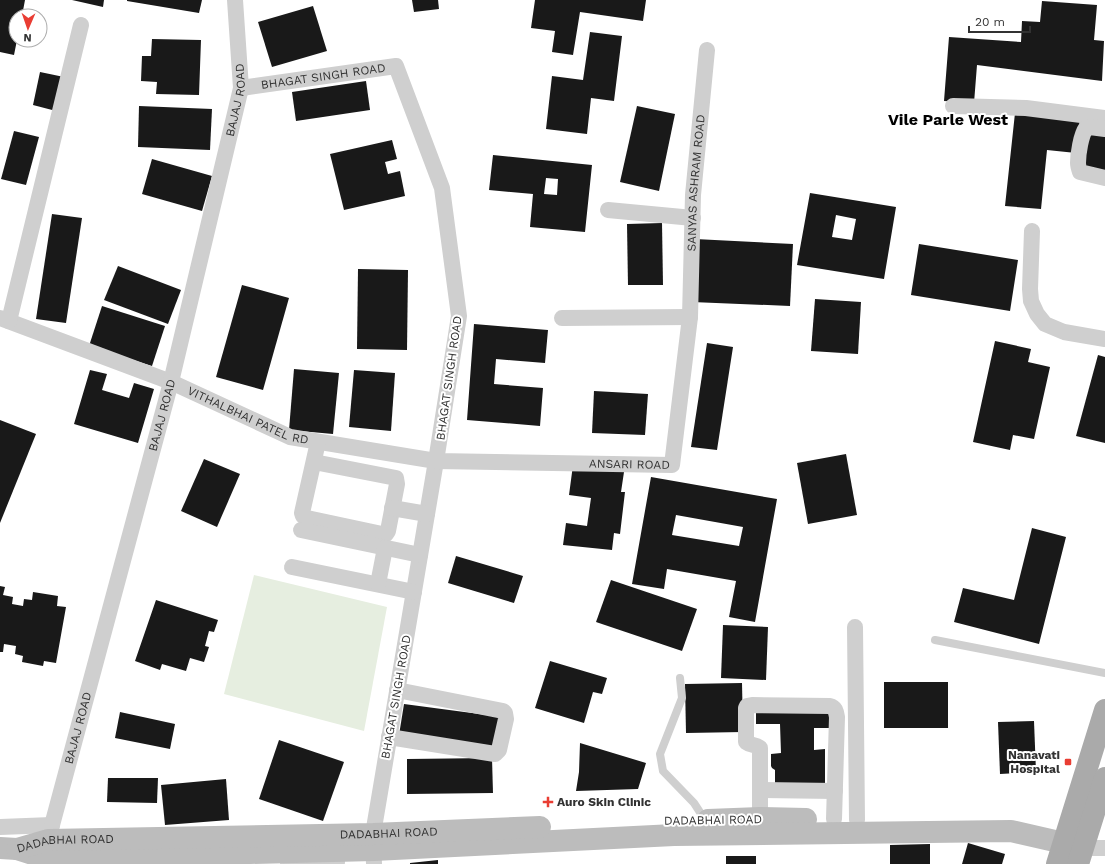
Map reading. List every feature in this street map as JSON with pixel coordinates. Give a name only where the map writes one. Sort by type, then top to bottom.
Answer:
[{"type":"main road","points":[[1075,845],[1105,710]]},
{"type":"main road","points":[[1057,864],[1075,845],[1105,778]]},
{"type":"main road","name":"DADABHAI ROAD","points":[[47,847],[284,860],[337,859],[373,850],[679,820],[760,818],[834,820],[1011,820],[1075,845]]},
{"type":"main road","name":"DADABHAI ROAD","points":[[8,848],[47,847],[373,850],[674,835],[1011,831],[1075,845]]},
{"type":"street","name":"BAJAJ ROAD","points":[[47,847],[172,382],[241,88],[235,0]]},
{"type":"street","points":[[5,320],[81,25]]},
{"type":"street","name":"SANYAS ASHRAM ROAD","points":[[690,317],[693,195],[707,50]]},
{"type":"street","name":"BHAGAT SINGH ROAD","points":[[241,88],[396,66],[442,188],[459,316],[414,592],[397,716],[373,850]]},
{"type":"street","points":[[954,106],[1026,108],[1105,118]]},
{"type":"street","points":[[1105,129],[1090,127],[1086,128],[1083,132],[1078,167],[1080,172],[1105,178]]},
{"type":"street","points":[[608,210],[692,218]]},
{"type":"street","points":[[1032,231],[1031,301],[1037,314],[1045,324],[1064,332],[1105,339]]},
{"type":"street","points":[[562,318],[690,317]]},
{"type":"street","name":"ANSARI ROAD","points":[[436,461],[672,465],[690,317]]},
{"type":"street","name":"VITHALBHAI PATEL RD","points":[[5,320],[172,382],[290,437],[436,461]]},
{"type":"street","points":[[314,462],[396,478],[397,484],[388,531],[386,534],[307,518],[304,516],[302,513],[318,442]]},
{"type":"street","points":[[356,470],[360,448]]},
{"type":"street","points":[[392,508],[427,514]]},
{"type":"street","points":[[301,530],[420,555]]},
{"type":"street","points":[[378,584],[384,548]]},
{"type":"street","points":[[292,567],[414,592]]},
{"type":"street","points":[[855,627],[857,820]]},
{"type":"street","points":[[393,738],[495,754],[499,750],[506,719],[503,711],[401,691]]},
{"type":"street","points":[[760,818],[760,748],[746,742],[746,708],[752,704],[830,706],[836,710],[834,820]]},
{"type":"street","points":[[836,717],[856,717]]},
{"type":"street","points":[[760,790],[835,791]]},
{"type":"street","points":[[0,827],[47,847]]},
{"type":"lane","points":[[935,640],[1105,673]]},
{"type":"lane","points":[[680,678],[682,698],[660,754],[663,771],[694,803],[705,820]]},
{"type":"shaded area","points":[[254,575],[387,607],[364,731],[224,694]]},
{"type":"building","points":[[0,0],[25,0],[24,8],[8,8],[8,48],[15,48],[14,55],[0,52]]},
{"type":"building","points":[[72,0],[104,0],[103,7]]},
{"type":"building","points":[[127,0],[202,0],[199,13]]},
{"type":"building","points":[[412,0],[438,0],[439,9],[414,12]]},
{"type":"building","points":[[535,0],[646,0],[643,21],[580,12],[573,55],[552,52],[555,31],[531,28]]},
{"type":"building","points":[[1042,1],[1097,5],[1094,40],[1104,41],[1102,81],[977,65],[974,103],[944,101],[949,37],[1021,42],[1022,21],[1040,22]]},
{"type":"building","points":[[313,6],[327,51],[272,67],[258,22]]},
{"type":"building","points":[[590,32],[622,36],[614,101],[591,98],[587,134],[546,129],[552,76],[583,80]]},
{"type":"building","points":[[152,39],[201,40],[199,95],[156,94],[157,82],[141,81],[142,56],[151,56]]},
{"type":"building","points":[[40,72],[64,77],[56,111],[33,105]]},
{"type":"building","points":[[366,81],[370,110],[296,121],[292,92]]},
{"type":"building","points":[[139,106],[212,109],[210,150],[138,147]]},
{"type":"building","points":[[637,106],[675,114],[659,191],[620,182]]},
{"type":"building","points":[[1015,113],[1080,120],[1076,153],[1047,150],[1041,209],[1005,206]]},
{"type":"building","points":[[14,131],[39,137],[26,185],[1,179]]},
{"type":"building","points":[[1088,133],[1105,135],[1105,172],[1083,170]]},
{"type":"building","points":[[392,140],[397,159],[385,162],[388,174],[400,171],[405,196],[344,210],[330,154]]},
{"type":"building","points":[[493,155],[592,165],[585,232],[530,227],[533,194],[489,190]],"holes":[[[546,178],[558,179],[557,195],[544,194]]]},
{"type":"building","points":[[152,159],[212,176],[202,211],[142,194]]},
{"type":"building","points":[[810,193],[896,207],[884,279],[797,265]],"holes":[[[836,215],[856,219],[852,240],[832,237]]]},
{"type":"building","points":[[52,214],[82,218],[66,323],[36,319]]},
{"type":"building","points":[[662,223],[663,285],[628,285],[627,224]]},
{"type":"building","points":[[695,239],[793,244],[790,306],[692,302]]},
{"type":"building","points":[[919,244],[1018,260],[1010,311],[911,295]]},
{"type":"building","points":[[118,266],[181,290],[168,324],[104,300]]},
{"type":"building","points":[[358,269],[408,270],[407,350],[357,349]]},
{"type":"building","points":[[242,285],[289,298],[263,390],[216,377]]},
{"type":"building","points":[[815,299],[861,302],[858,354],[811,351]]},
{"type":"building","points":[[102,306],[165,326],[152,366],[89,346]]},
{"type":"building","points":[[474,324],[548,330],[545,363],[496,359],[494,384],[543,388],[540,426],[467,420]]},
{"type":"building","points":[[995,341],[1031,349],[1028,362],[1050,367],[1034,439],[1013,435],[1010,450],[973,442]]},
{"type":"building","points":[[707,343],[733,347],[717,450],[691,447]]},
{"type":"building","points":[[1098,355],[1105,357],[1105,443],[1076,436]]},
{"type":"building","points":[[294,369],[339,373],[333,434],[289,430]]},
{"type":"building","points":[[90,370],[107,374],[102,390],[129,398],[134,383],[154,389],[138,443],[74,424]]},
{"type":"building","points":[[354,370],[395,373],[391,431],[349,427]]},
{"type":"building","points":[[594,391],[648,394],[645,435],[592,433]]},
{"type":"building","points":[[0,420],[36,434],[0,523]]},
{"type":"building","points":[[846,454],[857,515],[808,524],[797,463]]},
{"type":"building","points":[[204,459],[240,474],[217,527],[181,511]]},
{"type":"building","points":[[573,465],[624,472],[621,492],[625,492],[620,534],[614,533],[612,550],[563,545],[566,523],[587,526],[591,498],[569,495]]},
{"type":"building","points":[[651,477],[777,499],[755,622],[729,617],[736,581],[667,569],[664,589],[632,584]],"holes":[[[676,515],[743,527],[739,546],[672,535]]]},
{"type":"building","points":[[1032,528],[1066,537],[1039,644],[954,622],[963,588],[1014,600]]},
{"type":"building","points":[[456,556],[523,576],[514,603],[448,583]]},
{"type":"building","points":[[611,580],[697,609],[682,651],[596,622]]},
{"type":"building","points":[[0,586],[5,587],[3,595],[13,597],[12,604],[23,606],[24,599],[32,600],[33,592],[58,596],[57,606],[66,607],[56,663],[44,661],[43,666],[22,662],[23,656],[15,654],[16,646],[4,644],[3,652],[0,652]]},
{"type":"building","points":[[156,600],[218,620],[214,632],[209,631],[205,646],[209,647],[204,662],[190,658],[186,671],[162,664],[160,670],[135,661]]},
{"type":"building","points":[[723,625],[768,627],[766,680],[721,678]]},
{"type":"building","points":[[550,661],[607,678],[602,694],[593,692],[584,723],[535,708]]},
{"type":"building","points":[[884,682],[948,682],[948,728],[884,728]]},
{"type":"building","points":[[742,683],[743,732],[686,733],[685,684]]},
{"type":"building","points":[[404,704],[502,717],[498,748],[399,735]]},
{"type":"building","points":[[756,707],[829,707],[829,728],[814,728],[814,750],[825,749],[825,789],[775,788],[775,770],[771,766],[771,754],[781,753],[780,724],[756,724]]},
{"type":"building","points":[[120,712],[175,724],[170,749],[115,738]]},
{"type":"building","points":[[1034,721],[1036,772],[1000,774],[998,722]]},
{"type":"building","points":[[279,740],[344,762],[323,821],[259,799]]},
{"type":"building","points":[[580,743],[646,763],[638,789],[576,791],[579,772]]},
{"type":"building","points":[[492,758],[493,793],[407,794],[407,759]]},
{"type":"building","points":[[108,778],[158,778],[157,803],[107,802]]},
{"type":"building","points":[[226,779],[229,820],[165,825],[161,785]]},
{"type":"building","points":[[968,843],[1005,854],[1002,864],[962,864]]},
{"type":"building","points":[[930,844],[930,864],[890,864],[890,845]]},
{"type":"building","points":[[726,856],[756,856],[756,864],[726,864]]},
{"type":"building","points":[[438,860],[438,864],[410,864],[410,863]]},
{"type":"place","name":"Nanavati Hospital","points":[[1068,762]]},
{"type":"place","name":"Auro Skin Clinic","points":[[548,802]]},
{"type":"district","name":"Vile Parle West","points":[[948,119]]}]
